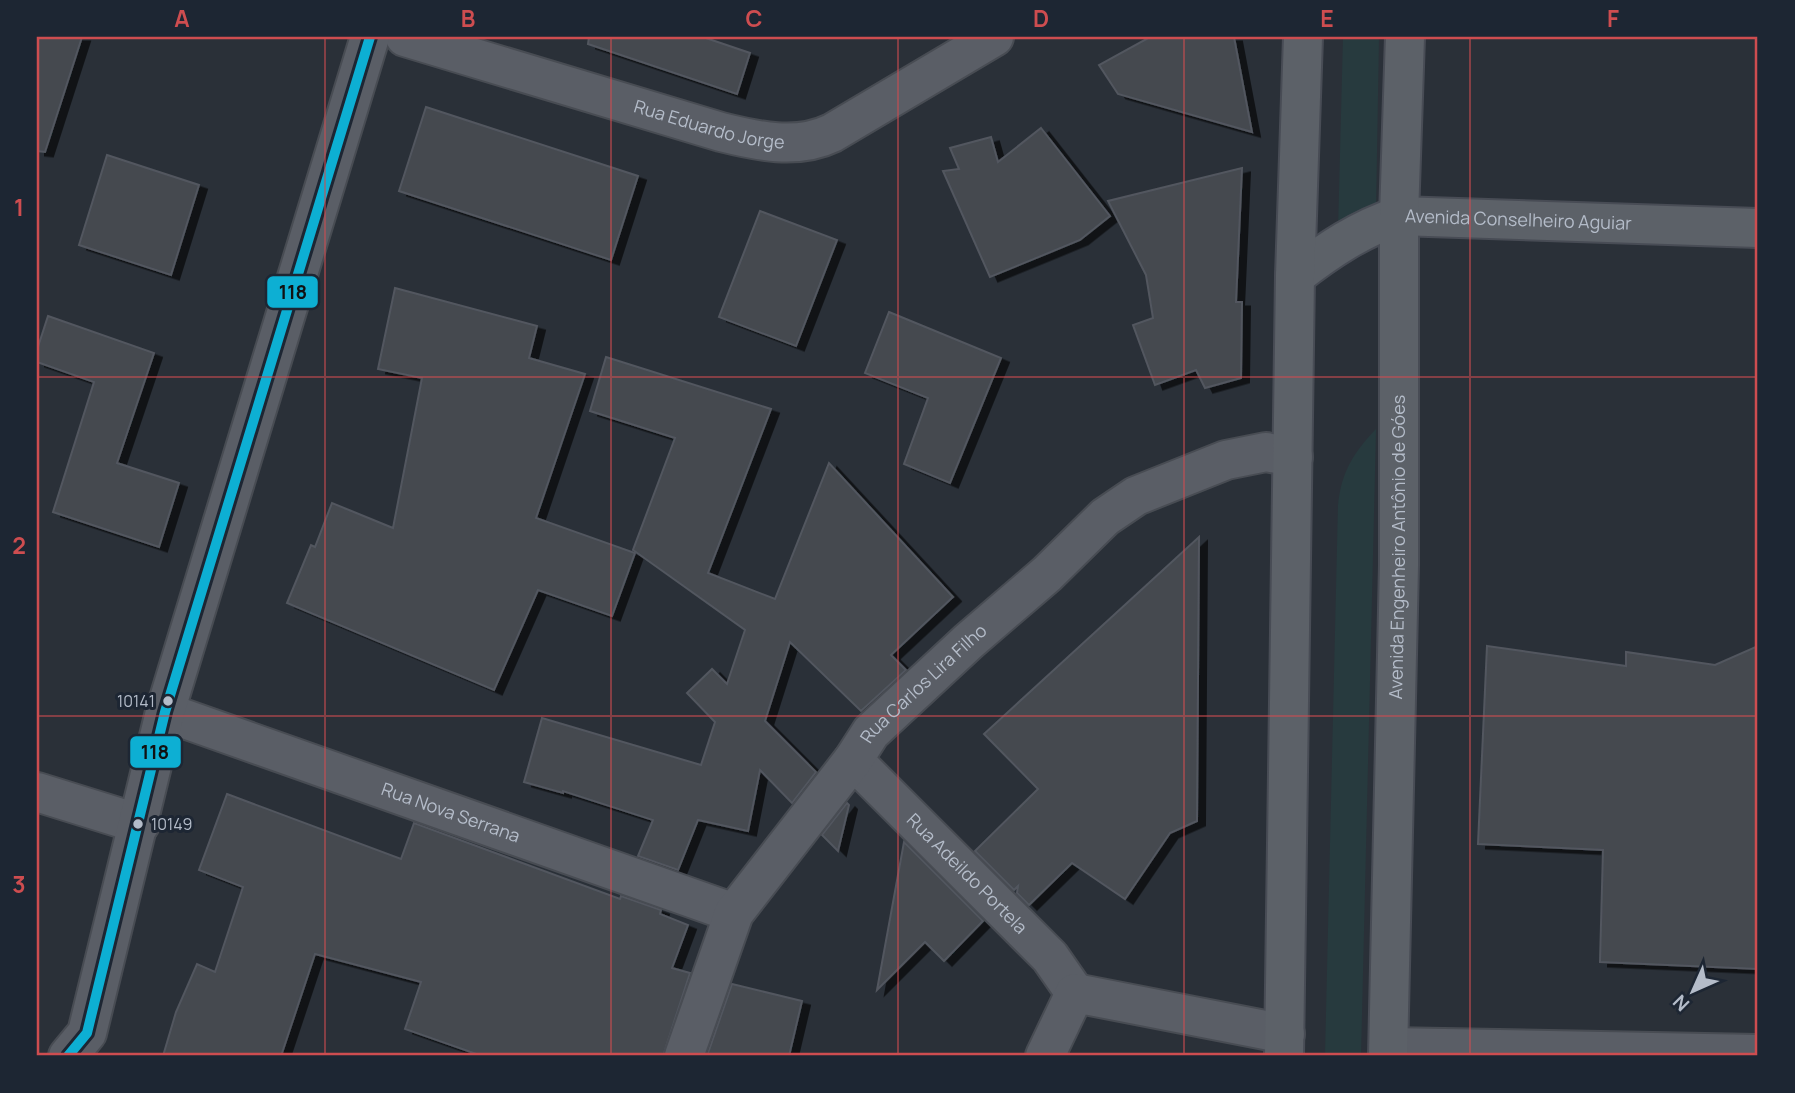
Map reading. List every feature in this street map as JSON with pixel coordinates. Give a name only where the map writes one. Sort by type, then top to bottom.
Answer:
[{"type":"main road","points":[[1284,1045],[1295,276],[1303,37]]},
{"type":"main road","name":"Avenida Engenheiro Antônio de Góes","points":[[1388,1052],[1399,565],[1399,216],[1405,37]]},
{"type":"main road","name":"Avenida Conselheiro Aguiar","points":[[1295,276],[1369,226],[1399,216],[1758,228]]},
{"type":"street","points":[[84,1048],[165,712],[370,37]]},
{"type":"street","name":"Rua Eduardo Jorge","points":[[405,37],[721,132],[769,142],[791,143],[816,141],[832,133],[994,37]]},
{"type":"street","name":"Rua Carlos Lira Filho","points":[[684,1056],[734,914],[853,760],[871,732],[969,641],[1047,574],[1105,517],[1136,496],[1226,460],[1266,452],[1293,457]]},
{"type":"street","name":"Rua Nova Serrana","points":[[165,712],[734,914]]},
{"type":"street","name":"Rua Adeildo Portela","points":[[853,760],[1050,957],[1074,993]]},
{"type":"street","points":[[37,792],[140,824]]},
{"type":"street","points":[[1045,1056],[1074,993],[1284,1045]]},
{"type":"street","points":[[1388,1052],[1758,1054]]},
{"type":"green space","points":[[1343,37],[1379,37],[1376,209],[1338,231]]},
{"type":"green space","points":[[1376,429],[1361,1056],[1325,1056],[1338,505],[1342,482],[1350,463]]},
{"type":"building","points":[[37,37],[82,37],[45,152],[37,151]]},
{"type":"building","points":[[589,37],[703,37],[750,53],[737,94],[588,44]]},
{"type":"building","points":[[1150,37],[1234,37],[1252,132],[1118,94],[1099,65]]},
{"type":"building","points":[[426,107],[638,176],[611,260],[399,191]]},
{"type":"building","points":[[1041,128],[1110,216],[1080,240],[990,277],[943,171],[959,169],[950,148],[991,137],[998,162]]},
{"type":"building","points":[[107,155],[199,185],[171,275],[79,245]]},
{"type":"building","points":[[1242,168],[1236,302],[1242,302],[1241,378],[1205,388],[1196,370],[1155,385],[1133,325],[1153,318],[1146,275],[1108,201]]},
{"type":"building","points":[[760,211],[837,240],[796,346],[719,317]]},
{"type":"building","points":[[395,288],[537,326],[529,358],[585,374],[536,518],[635,553],[612,616],[538,590],[494,690],[287,603],[311,545],[315,547],[332,503],[393,528],[422,378],[378,369]]},
{"type":"building","points":[[889,312],[1001,358],[950,483],[904,464],[928,398],[865,373]]},
{"type":"building","points":[[48,316],[154,353],[117,463],[179,483],[159,547],[53,512],[94,382],[37,362],[37,350]]},
{"type":"building","points":[[606,357],[771,409],[708,573],[775,599],[829,463],[953,597],[891,655],[906,670],[861,711],[790,642],[765,721],[816,772],[792,803],[760,770],[748,831],[698,820],[678,870],[638,856],[653,820],[563,791],[524,782],[542,718],[701,765],[715,722],[687,693],[712,669],[727,684],[745,630],[633,550],[675,438],[590,411]]},
{"type":"building","points":[[1199,537],[1197,821],[1170,833],[1125,899],[1072,863],[1029,905],[1017,893],[1018,886],[1014,890],[975,851],[1038,789],[984,734]]},
{"type":"building","points":[[1487,646],[1626,666],[1626,652],[1715,665],[1758,646],[1758,969],[1600,962],[1603,850],[1478,844]]},
{"type":"building","points":[[227,794],[401,859],[414,823],[620,899],[621,896],[661,910],[660,914],[688,925],[672,968],[690,973],[663,1056],[482,1056],[405,1029],[421,982],[315,954],[281,1056],[163,1056],[176,1012],[197,964],[215,972],[243,887],[199,870]]},
{"type":"building","points":[[847,803],[849,805],[838,851],[822,835]]},
{"type":"building","points":[[904,842],[983,921],[944,961],[925,942],[877,990]]},
{"type":"building","points":[[732,984],[802,1001],[789,1056],[707,1056]]},
{"type":"transit line","name":"118","points":[[68,1056],[87,1033],[165,712],[370,37]]},
{"type":"place","name":"10141","points":[[168,701]]},
{"type":"place","name":"10149","points":[[138,824]]}]
